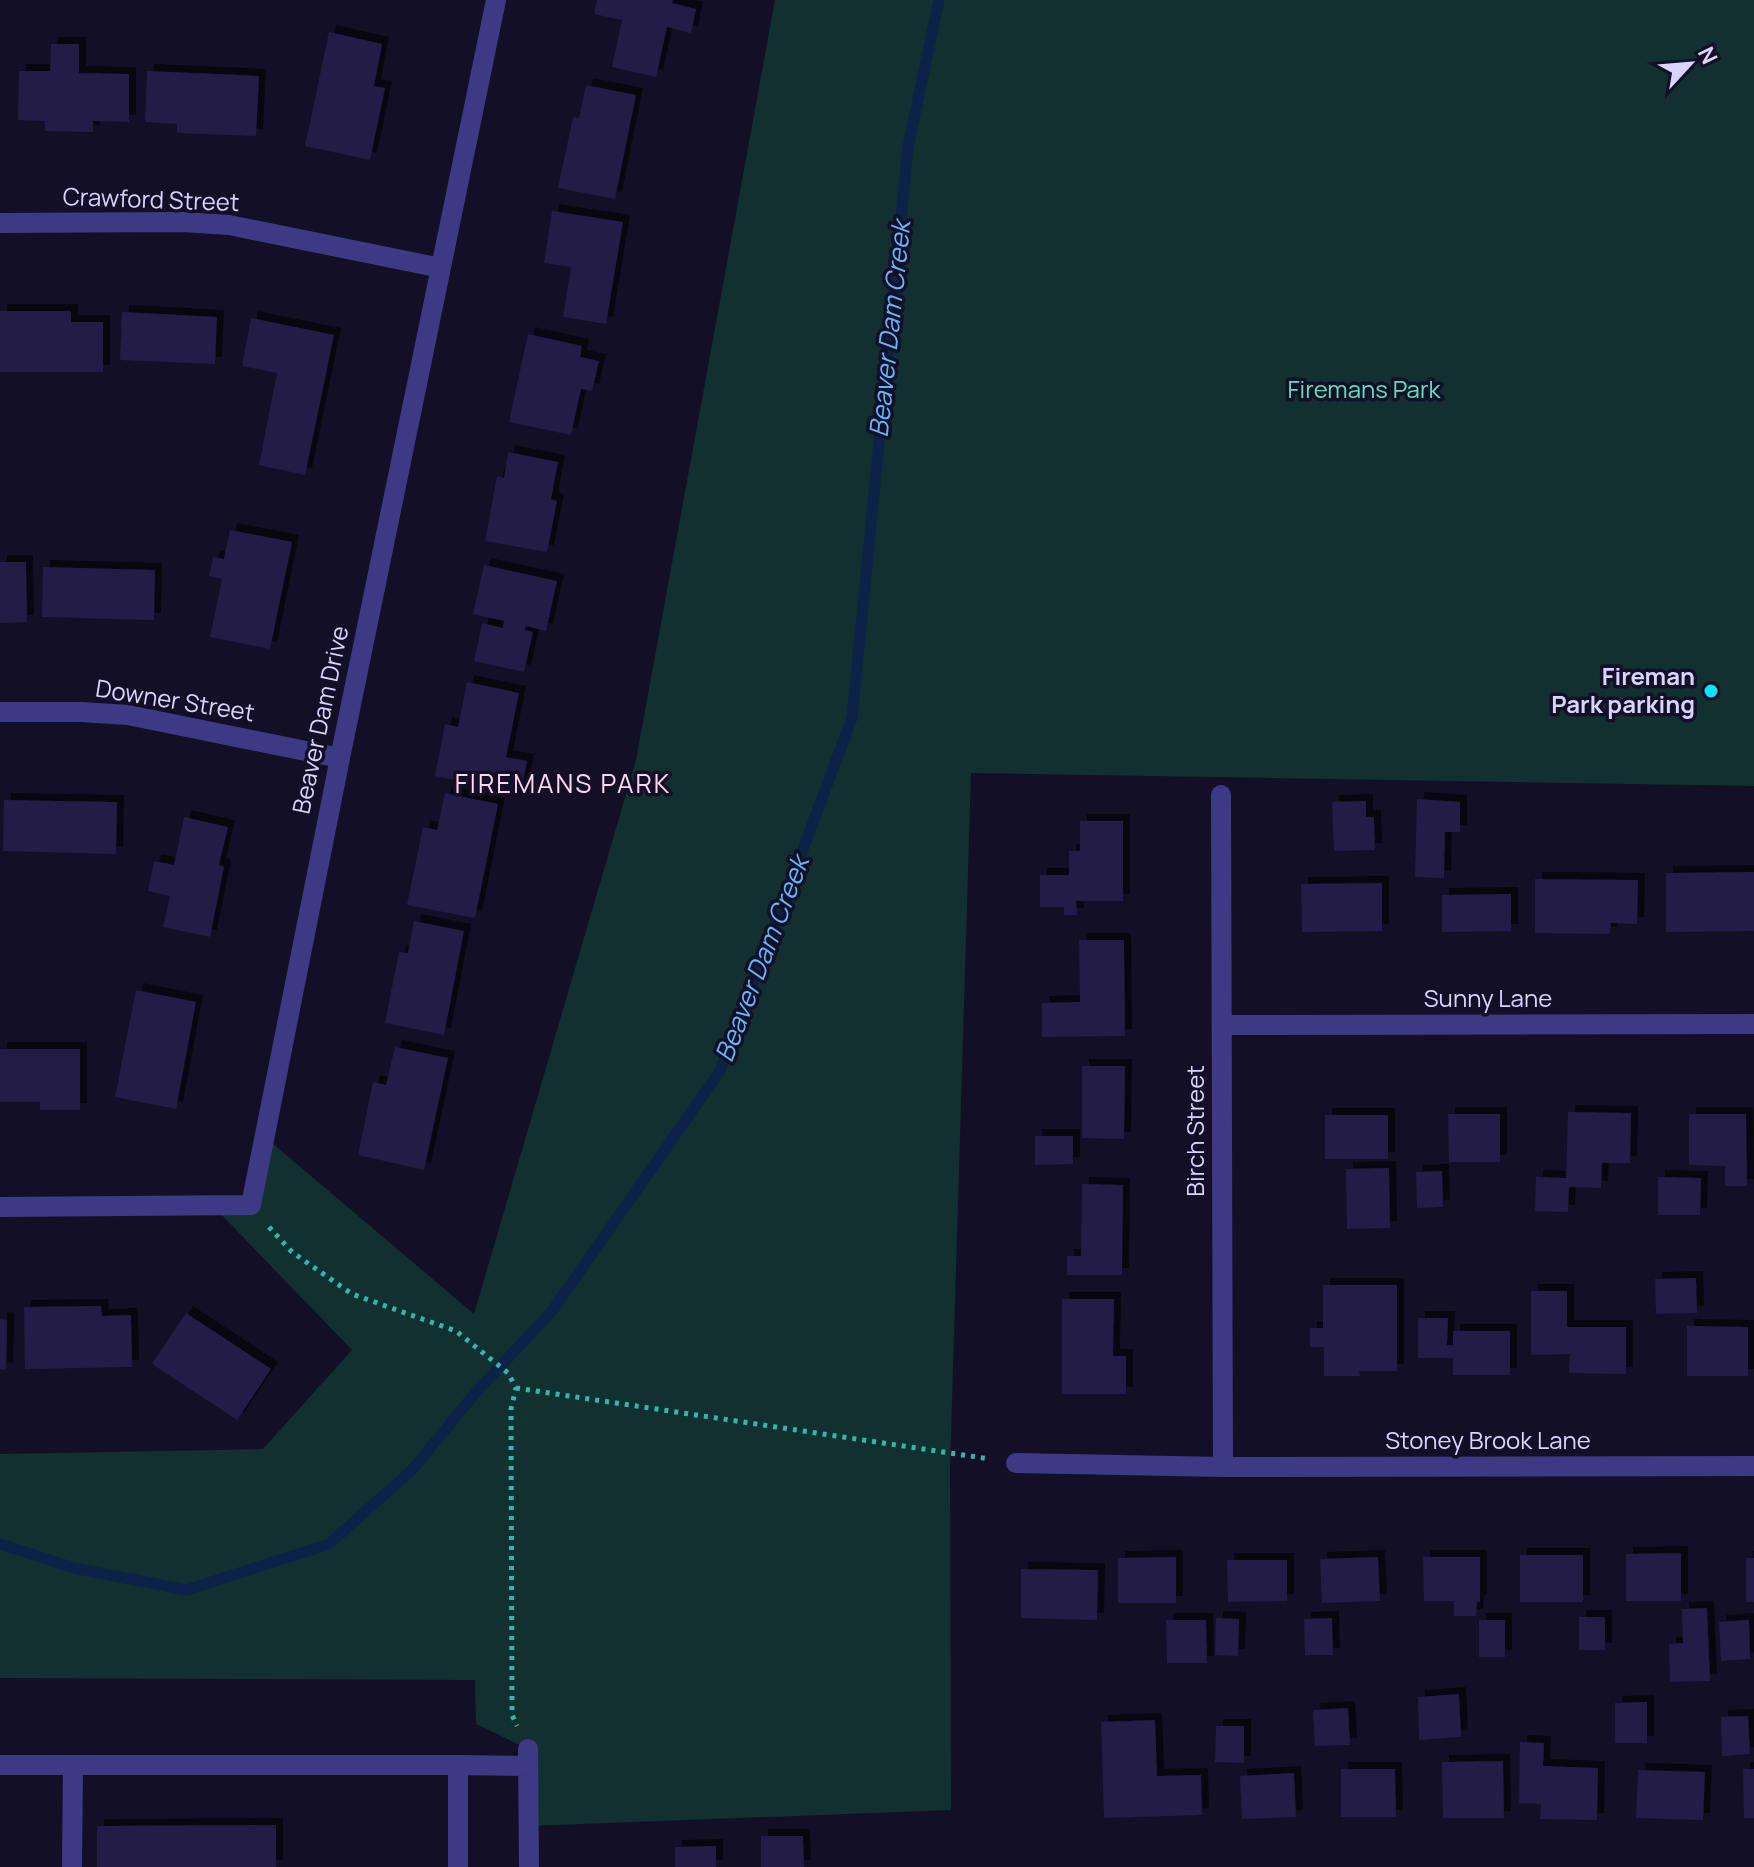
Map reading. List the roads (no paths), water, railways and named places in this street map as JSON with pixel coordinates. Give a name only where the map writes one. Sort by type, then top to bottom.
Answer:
[{"type":"street","name":"Beaver Dam Drive","points":[[0,1207],[251,1205],[496,0]]},
{"type":"street","name":"Crawford Street","points":[[0,223],[182,222],[229,225],[441,268]]},
{"type":"street","name":"Downer Street","points":[[0,712],[128,715],[340,758]]},
{"type":"street","name":"Birch Street","points":[[1221,795],[1223,1467]]},
{"type":"street","name":"Sunny Lane","points":[[1222,1025],[1754,1024]]},
{"type":"street","name":"Stoney Brook Lane","points":[[1016,1463],[1223,1467],[1754,1466]]},
{"type":"street","points":[[0,1765],[458,1765],[528,1758],[529,1867]]},
{"type":"street","points":[[72,1867],[73,1765]]},
{"type":"street","points":[[458,1765],[458,1867]]},
{"type":"waterway","name":"Beaver Dam Creek","points":[[0,1544],[74,1568],[187,1590],[329,1544],[412,1470],[477,1391],[552,1311],[720,1071],[852,718],[908,147],[939,0]]},
{"type":"place","name":"Fireman Park parking","points":[[1711,691]]},
{"type":"district","name":"FIREMANS PARK","points":[[563,784]]},
{"type":"park label","name":"Firemans Park","points":[[1364,390]]}]
